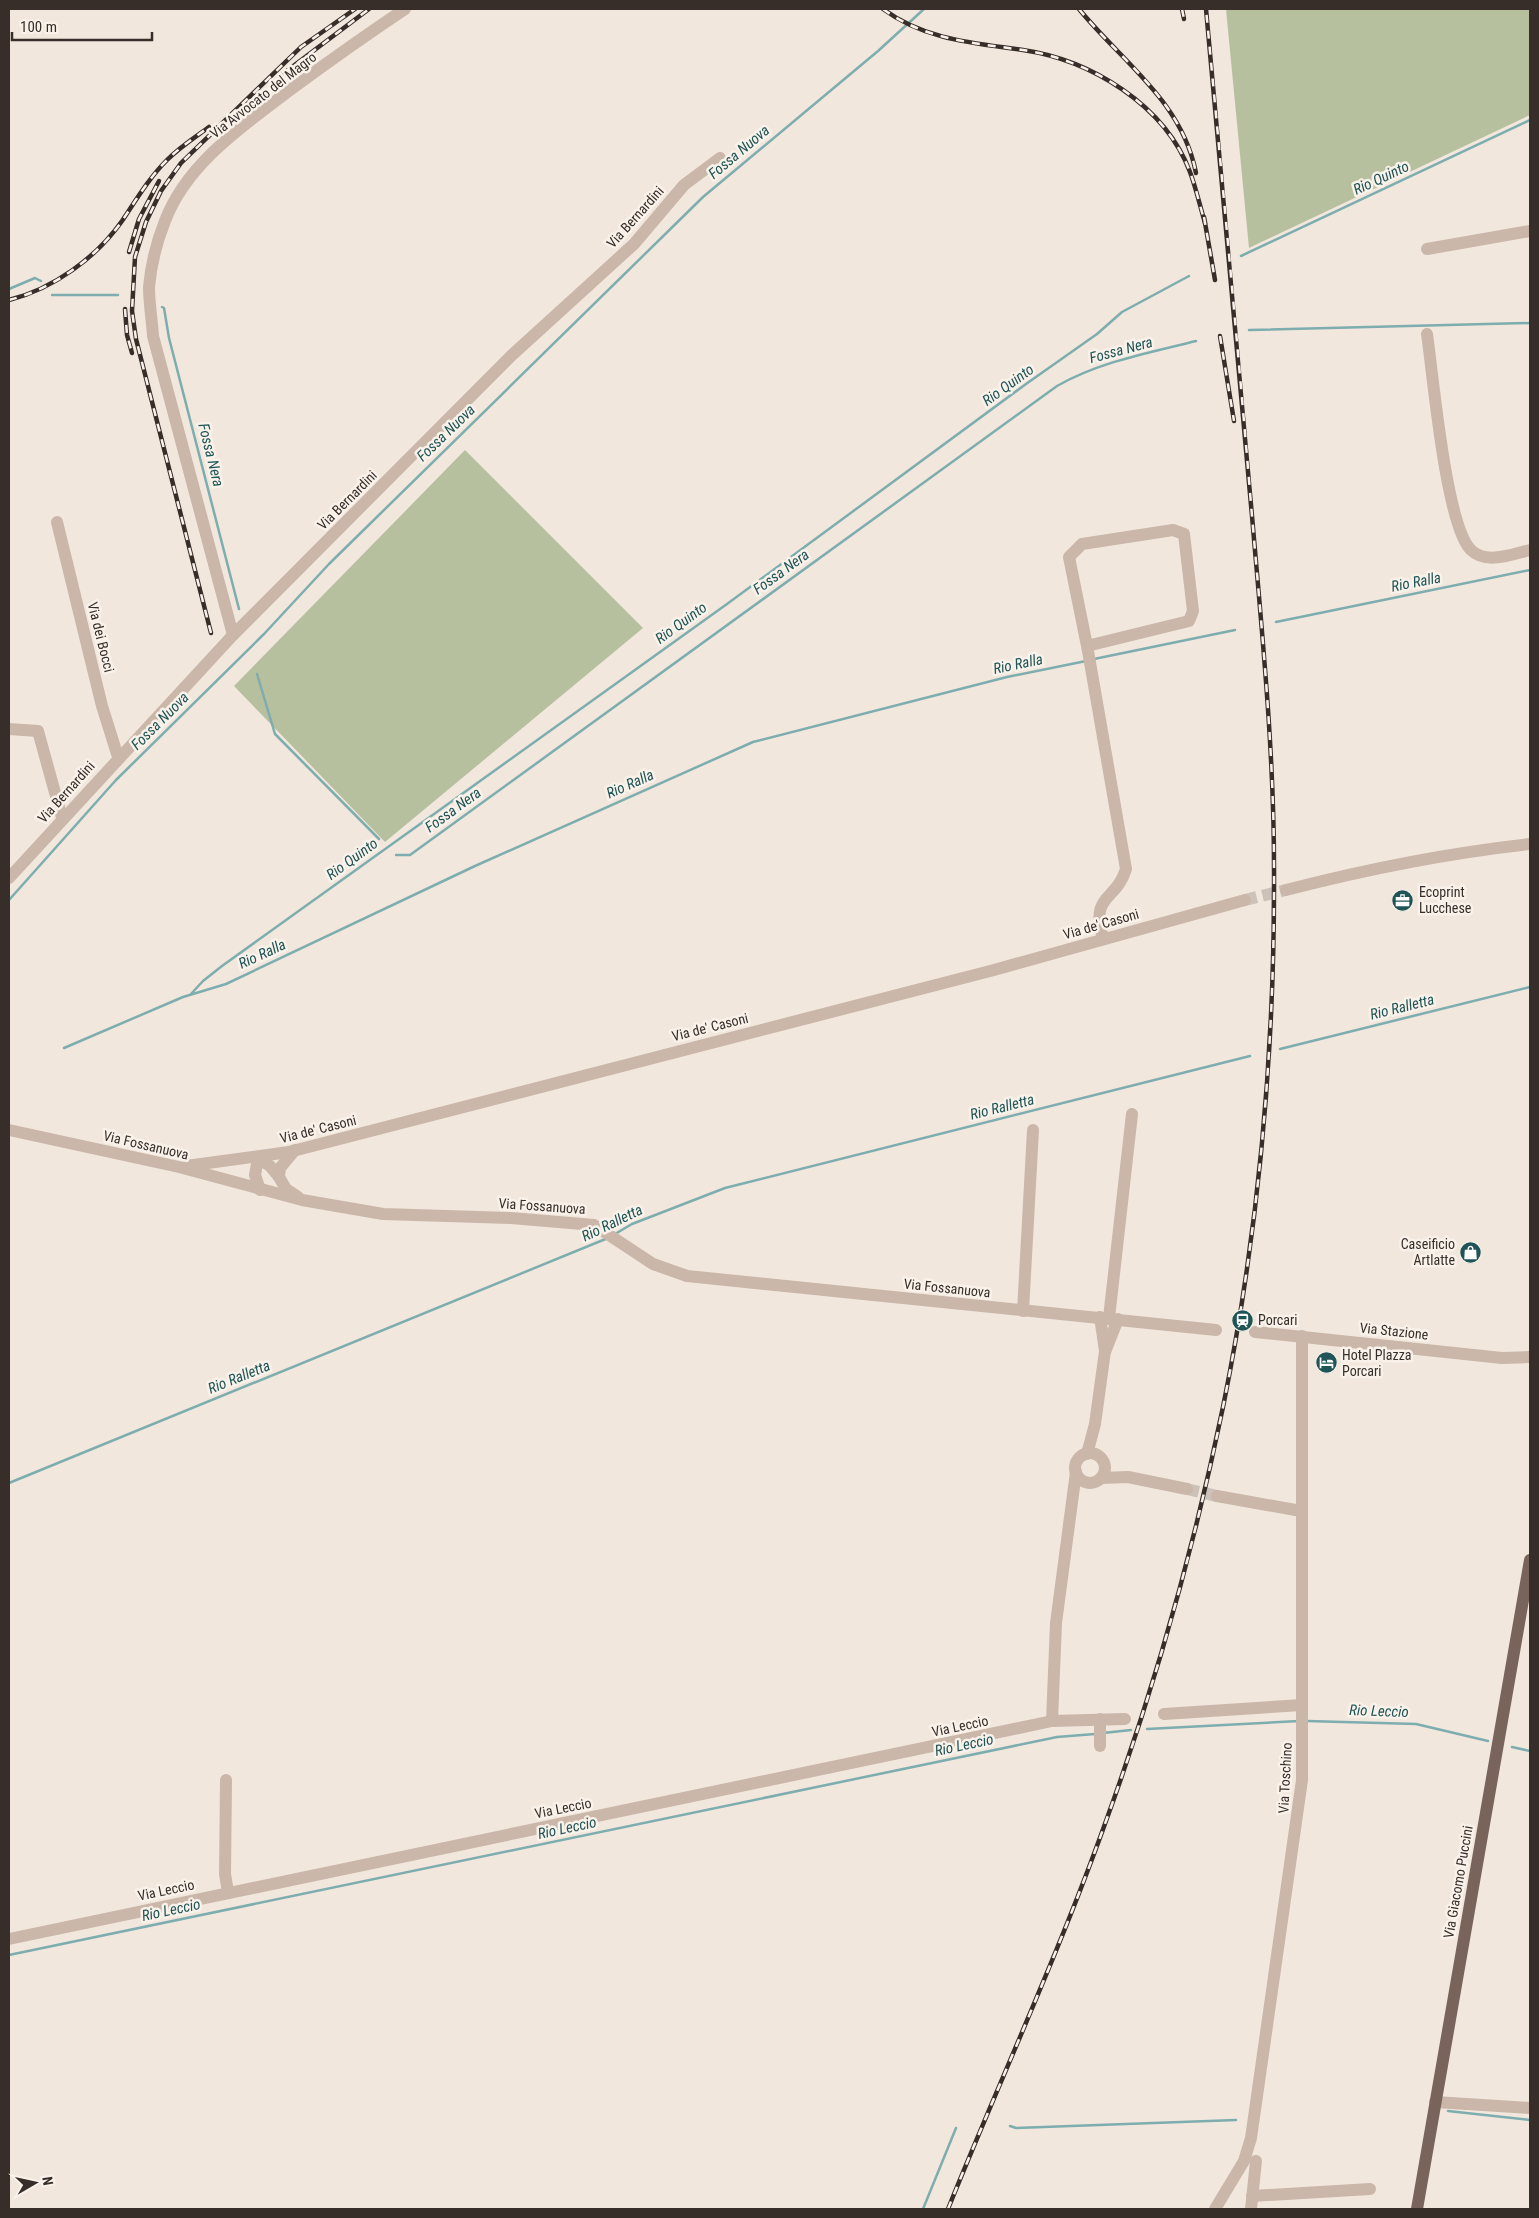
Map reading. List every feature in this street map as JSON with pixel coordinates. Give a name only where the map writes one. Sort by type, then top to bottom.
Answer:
[{"type":"main road","name":"Via Giacomo Puccini","points":[[1417,2209],[1530,1560]]},
{"type":"street","name":"Via Avvocato del Magro","points":[[233,634],[153,336],[149,288],[156,250],[165,220],[178,195],[201,164],[237,130],[346,49],[405,9]]},
{"type":"street","name":"Via Bernardini","points":[[9,878],[118,757],[233,634],[511,356],[634,244],[684,185],[720,158]]},
{"type":"street","points":[[1427,249],[1530,230]]},
{"type":"street","points":[[1427,334],[1449,490],[1460,531],[1472,550],[1485,557],[1500,557],[1530,550]]},
{"type":"street","name":"Via dei Bocci","points":[[57,522],[102,706],[118,757]]},
{"type":"street","points":[[1088,648],[1189,621],[1193,611],[1184,534],[1173,530],[1082,544],[1069,557],[1070,570],[1088,648],[1126,869],[1123,880],[1103,900],[1099,912],[1104,938]]},
{"type":"street","points":[[9,729],[38,731],[62,818]]},
{"type":"street","points":[[1286,890],[1396,864],[1530,844]]},
{"type":"street","name":"Via de' Casoni","points":[[179,1167],[258,1158],[295,1150],[994,970],[1245,900]]},
{"type":"street","points":[[1101,1478],[1105,1469],[1096,1457],[1095,1424],[1132,1114]]},
{"type":"street","name":"Via Fossanuova","points":[[9,1130],[179,1167],[302,1200],[383,1214],[563,1221],[594,1225],[653,1264],[687,1276],[1216,1330]]},
{"type":"street","points":[[1024,1311],[1033,1130]]},
{"type":"street","points":[[278,1177],[280,1168],[295,1150]]},
{"type":"street","points":[[260,1190],[255,1175],[258,1158],[270,1166],[286,1189],[302,1200]]},
{"type":"street","points":[[1105,1352],[1109,1318]]},
{"type":"street","name":"Via Stazione","points":[[1255,1332],[1502,1358],[1530,1356]]},
{"type":"street","name":"Via Toschino","points":[[1215,2209],[1244,2160],[1251,2138],[1302,1780],[1302,1336]]},
{"type":"street","points":[[1502,1358],[1530,1365]]},
{"type":"street","points":[[1052,1721],[1056,1623],[1076,1463],[1096,1457],[1128,1478]]},
{"type":"street","points":[[1076,1472],[1086,1482],[1094,1482],[1101,1478],[1128,1478],[1188,1489]]},
{"type":"street","points":[[1072,1507],[1086,1482]]},
{"type":"street","points":[[1216,1496],[1301,1511]]},
{"type":"street","points":[[1164,1714],[1302,1717]]},
{"type":"street","name":"Via Leccio","points":[[9,1939],[228,1892],[817,1772],[1052,1721],[1125,1718]]},
{"type":"street","points":[[1100,1719],[1100,1743]]},
{"type":"street","points":[[226,1780],[225,1874],[228,1892]]},
{"type":"street","points":[[1435,2102],[1530,2108]]},
{"type":"street","points":[[1256,2161],[1252,2203],[1370,2189]]},
{"type":"green space","points":[[1226,9],[1530,9],[1530,115],[1249,248]]},
{"type":"green space","points":[[465,450],[643,628],[385,842],[234,686]]},
{"type":"waterway","name":"Fossa Nuova","points":[[9,900],[116,780],[264,634],[329,564],[703,197],[878,51],[924,9]]},
{"type":"waterway","name":"Rio Quinto","points":[[1241,256],[1530,120]]},
{"type":"waterway","name":"Rio Quinto","points":[[191,994],[203,981],[222,966],[727,604],[1097,334],[1122,312],[1189,276]]},
{"type":"waterway","name":"Fossa Nera","points":[[9,289],[35,278],[41,281]]},
{"type":"waterway","name":"Fossa Nera","points":[[52,295],[118,295]]},
{"type":"waterway","name":"Fossa Nera","points":[[162,307],[164,308],[169,338],[239,609]]},
{"type":"waterway","name":"Fossa Nera","points":[[1249,330],[1530,323]]},
{"type":"waterway","name":"Fossa Nera","points":[[396,855],[410,855],[1057,386],[1107,364],[1196,341]]},
{"type":"waterway","name":"Rio Ralla","points":[[1276,622],[1530,570]]},
{"type":"waterway","name":"Rio Ralla","points":[[1094,659],[1235,630]]},
{"type":"waterway","name":"Rio Ralla","points":[[64,1048],[183,997],[226,984],[475,866],[753,742],[1007,677],[1086,661]]},
{"type":"waterway","name":"Fossa Nera","points":[[257,674],[275,734],[379,839]]},
{"type":"waterway","name":"Rio Ralletta","points":[[1280,1049],[1530,987]]},
{"type":"waterway","name":"Rio Ralletta","points":[[615,1234],[632,1224],[725,1188],[1250,1056]]},
{"type":"waterway","name":"Rio Ralletta","points":[[9,1483],[608,1238]]},
{"type":"waterway","name":"Rio Leccio","points":[[1147,1729],[1299,1721]]},
{"type":"waterway","name":"Rio Leccio","points":[[1307,1721],[1416,1724],[1488,1741]]},
{"type":"waterway","name":"Rio Leccio","points":[[1103,1733],[1131,1730]]},
{"type":"waterway","name":"Rio Leccio","points":[[9,1955],[1057,1737],[1095,1734]]},
{"type":"waterway","name":"Rio Leccio","points":[[1512,1747],[1530,1751]]},
{"type":"waterway","points":[[1448,2111],[1530,2120]]},
{"type":"waterway","points":[[1010,2126],[1016,2128],[1236,2120]]},
{"type":"waterway","points":[[923,2209],[956,2128]]},
{"type":"tunnel","points":[[1245,900],[1286,890]]},
{"type":"tunnel","points":[[1187,1489],[1217,1496]]},
{"type":"railway","points":[[211,633],[136,339],[132,311],[135,257],[146,222],[161,191],[181,163],[301,47],[355,9]]},
{"type":"railway","points":[[284,73],[369,9]]},
{"type":"railway","points":[[883,9],[916,28],[933,34],[968,42],[1049,55],[1099,75],[1123,90],[1163,126],[1178,148],[1190,172],[1205,223]]},
{"type":"railway","points":[[1079,9],[1164,103],[1178,124],[1189,147],[1196,173]]},
{"type":"railway","points":[[1182,9],[1184,19]]},
{"type":"railway","points":[[948,2209],[1088,1870],[1124,1770],[1157,1668],[1212,1460],[1236,1340],[1255,1206],[1268,1071],[1272,1003],[1274,935],[1272,779],[1260,604],[1206,9]]},
{"type":"railway","points":[[9,300],[42,288],[57,280],[100,247],[122,221],[160,167],[177,151],[209,127]]},
{"type":"railway","points":[[129,252],[139,219],[159,181]]},
{"type":"railway","points":[[1204,217],[1215,280]]},
{"type":"railway","points":[[125,309],[127,335],[132,353]]},
{"type":"railway","points":[[1220,336],[1234,421]]},
{"type":"place","name":"Ecoprint Lucchese","points":[[1403,900]]},
{"type":"place","name":"Caseificio Artlatte","points":[[1471,1252]]},
{"type":"place","name":"Porcari","points":[[1242,1320]]},
{"type":"place","name":"Hotel Plazza Porcari","points":[[1326,1363]]}]
